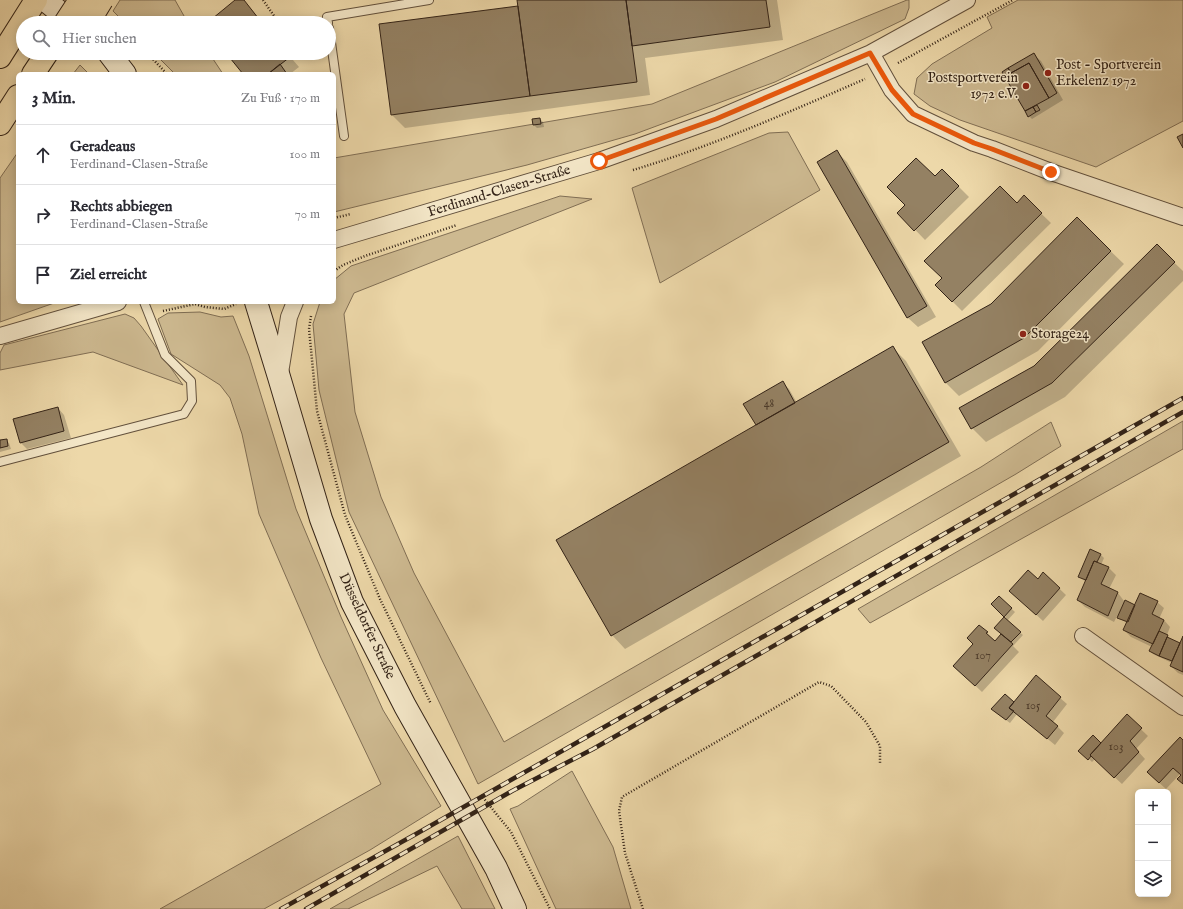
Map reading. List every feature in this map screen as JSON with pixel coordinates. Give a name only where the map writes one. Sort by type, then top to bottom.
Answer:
[{"type":"highway","points":[[26,16],[36,0]]},
{"type":"highway","points":[[70,16],[80,0]]},
{"type":"highway","points":[[92,16],[102,0]]},
{"type":"highway","points":[[0,57],[16,32]]},
{"type":"highway","points":[[34,72],[42,60]]},
{"type":"highway","points":[[0,124],[16,99]]},
{"type":"main road","points":[[45,0],[64,16]]},
{"type":"main road","points":[[114,60],[123,72]]},
{"type":"main road","name":"Düsseldorfer Straße","points":[[257,304],[320,519],[352,602],[405,706],[496,868],[515,909]]},
{"type":"street","name":"Ferdinand-Clasen-Straße","points":[[341,238],[599,161],[716,119],[870,53],[967,0]]},
{"type":"street","points":[[870,53],[892,90],[913,114],[974,143],[1051,172],[1183,217]]},
{"type":"street","points":[[0,336],[111,304]]},
{"type":"street","points":[[279,377],[289,317],[294,304]]},
{"type":"street","points":[[1083,636],[1183,707]]},
{"type":"lane","points":[[333,16],[429,0]]},
{"type":"lane","points":[[333,60],[335,72]]},
{"type":"lane","points":[[336,78],[344,136]]},
{"type":"lane","points":[[0,462],[184,414],[192,401],[191,381],[165,355],[145,304]]},
{"type":"path","points":[[263,0],[274,16]]},
{"type":"path","points":[[154,60],[165,72]]},
{"type":"path","points":[[149,315],[196,304],[205,308],[224,309],[237,304]]},
{"type":"path","points":[[311,315],[309,329],[317,411],[345,514],[380,599],[434,711]]},
{"type":"path","points":[[643,909],[625,853],[619,811],[622,797],[818,682],[831,686],[866,722],[880,746],[880,763]]},
{"type":"path","points":[[478,791],[511,832],[550,909]]},
{"type":"shaded area","points":[[120,0],[175,0],[184,16],[118,16],[113,11]]},
{"type":"shaded area","points":[[909,0],[909,8],[905,19],[775,82],[635,134],[527,165],[336,212],[336,158],[652,104]]},
{"type":"shaded area","name":"Post - Sportverein Erkelenz 1972","points":[[1018,0],[1183,0],[1183,121],[1096,167],[960,120],[930,106],[914,94],[917,78],[932,64],[992,28],[987,17]]},
{"type":"shaded area","points":[[161,60],[214,60],[222,72],[173,72]]},
{"type":"shaded area","points":[[80,65],[87,72],[75,72]]},
{"type":"shaded area","points":[[788,132],[820,190],[660,283],[632,188],[769,133]]},
{"type":"shaded area","points":[[16,155],[16,304],[51,304],[0,322],[0,178]]},
{"type":"shaded area","points":[[560,196],[592,199],[354,293],[344,314],[355,412],[381,497],[414,573],[504,742],[981,467],[1051,422],[1061,446],[1016,474],[478,784],[349,512],[319,390],[313,324],[319,304],[336,304],[336,278],[351,266]]},
{"type":"shaded area","points":[[200,312],[221,317],[233,316],[249,356],[296,509],[341,617],[383,710],[441,806],[370,850],[264,909],[160,909],[381,784],[321,658],[259,514],[242,434],[230,398],[220,385],[171,354],[158,319],[168,313]]},
{"type":"shaded area","points":[[125,314],[134,318],[141,326],[183,385],[93,352],[0,370],[0,353],[4,345]]},
{"type":"shaded area","points":[[1183,421],[1183,449],[870,623],[858,609]]},
{"type":"shaded area","points":[[572,771],[613,847],[631,909],[556,909],[510,809],[518,806]]},
{"type":"shaded area","points":[[458,836],[495,909],[462,909],[437,866],[348,909],[330,909]]},
{"type":"building","points":[[235,0],[244,0],[257,16],[216,16]]},
{"type":"building","points":[[517,0],[626,0],[637,82],[530,96]]},
{"type":"building","points":[[626,0],[766,0],[770,27],[632,46]]},
{"type":"building","points":[[518,6],[530,96],[391,115],[379,24]]},
{"type":"building","points":[[1034,53],[1057,93],[1049,98],[1029,63],[1011,73],[1008,68]]},
{"type":"building","points":[[232,60],[286,60],[271,72],[241,72]]},
{"type":"building","name":"Postsportverein 1972 e.V.","points":[[1029,63],[1049,98],[1025,111],[1002,72],[1008,68],[1011,73]]},
{"type":"building","points":[[280,64],[286,72],[270,72]]},
{"type":"building","points":[[1037,105],[1040,110],[1036,112],[1033,107]]},
{"type":"building","points":[[1033,107],[1036,112],[1028,117],[1025,111]]},
{"type":"building","points":[[540,118],[541,124],[533,125],[532,119]]},
{"type":"building","points":[[1183,134],[1183,148],[1177,137]]},
{"type":"building","points":[[837,150],[927,306],[907,318],[817,162]]},
{"type":"building","points":[[916,158],[935,176],[942,169],[959,186],[914,231],[897,213],[905,205],[887,187]]},
{"type":"building","points":[[1000,186],[1017,203],[1024,195],[1042,213],[952,302],[935,285],[942,278],[924,261]]},
{"type":"building","points":[[1077,217],[1111,251],[1024,338],[945,383],[922,342],[991,304]]},
{"type":"building","points":[[1157,244],[1175,262],[1052,383],[971,429],[959,408],[1034,366]]},
{"type":"building","points":[[893,346],[949,442],[611,636],[556,540]]},
{"type":"building","points":[[783,381],[795,403],[756,425],[743,404]]},
{"type":"building","points":[[58,407],[64,431],[20,443],[13,419]]},
{"type":"building","points":[[7,439],[8,446],[0,448],[0,440]]},
{"type":"building","points":[[1090,549],[1101,554],[1097,562],[1094,561],[1086,580],[1078,577]]},
{"type":"building","points":[[1094,561],[1109,567],[1101,584],[1118,592],[1108,616],[1077,600]]},
{"type":"building","points":[[1028,570],[1038,579],[1043,572],[1060,588],[1036,615],[1009,591]]},
{"type":"building","points":[[1140,593],[1158,601],[1152,614],[1164,620],[1153,644],[1123,630]]},
{"type":"building","points":[[999,596],[1012,608],[1004,617],[991,604]]},
{"type":"building","points":[[1125,600],[1135,605],[1128,622],[1117,618]]},
{"type":"building","points":[[1004,617],[1021,632],[1011,642],[994,628]]},
{"type":"building","points":[[979,625],[988,632],[986,633],[995,641],[1001,634],[1013,644],[975,686],[953,666],[973,644],[967,638]]},
{"type":"building","points":[[1159,631],[1168,635],[1159,656],[1149,651]]},
{"type":"building","points":[[1183,636],[1183,672],[1170,666]]},
{"type":"building","points":[[1167,637],[1180,643],[1172,661],[1159,656]]},
{"type":"building","points":[[1036,675],[1061,697],[1046,716],[1058,726],[1047,739],[1009,708]]},
{"type":"building","points":[[1005,694],[1014,702],[1009,708],[1014,711],[1006,720],[991,709]]},
{"type":"building","points":[[1127,714],[1142,728],[1130,741],[1139,752],[1114,778],[1090,755]]},
{"type":"building","points":[[1093,735],[1101,743],[1090,755],[1091,756],[1088,760],[1078,751]]},
{"type":"building","points":[[1180,737],[1183,740],[1183,784],[1177,779],[1181,775],[1173,768],[1159,783],[1147,772]]},
{"type":"railway","points":[[281,909],[416,834],[1183,398]]},
{"type":"railway","points":[[306,909],[512,791],[593,749],[1183,412]]},
{"type":"place","name":"Post - Sportverein Erkelenz 1972","points":[[1048,73]]},
{"type":"place","name":"Postsportverein 1972 e.V.","points":[[1026,86]]},
{"type":"place","name":"Storage24","points":[[1023,334]]},
{"type":"route","points":[[599,161],[716,119],[870,53],[892,90],[913,114],[974,143],[1051,172]]}]
